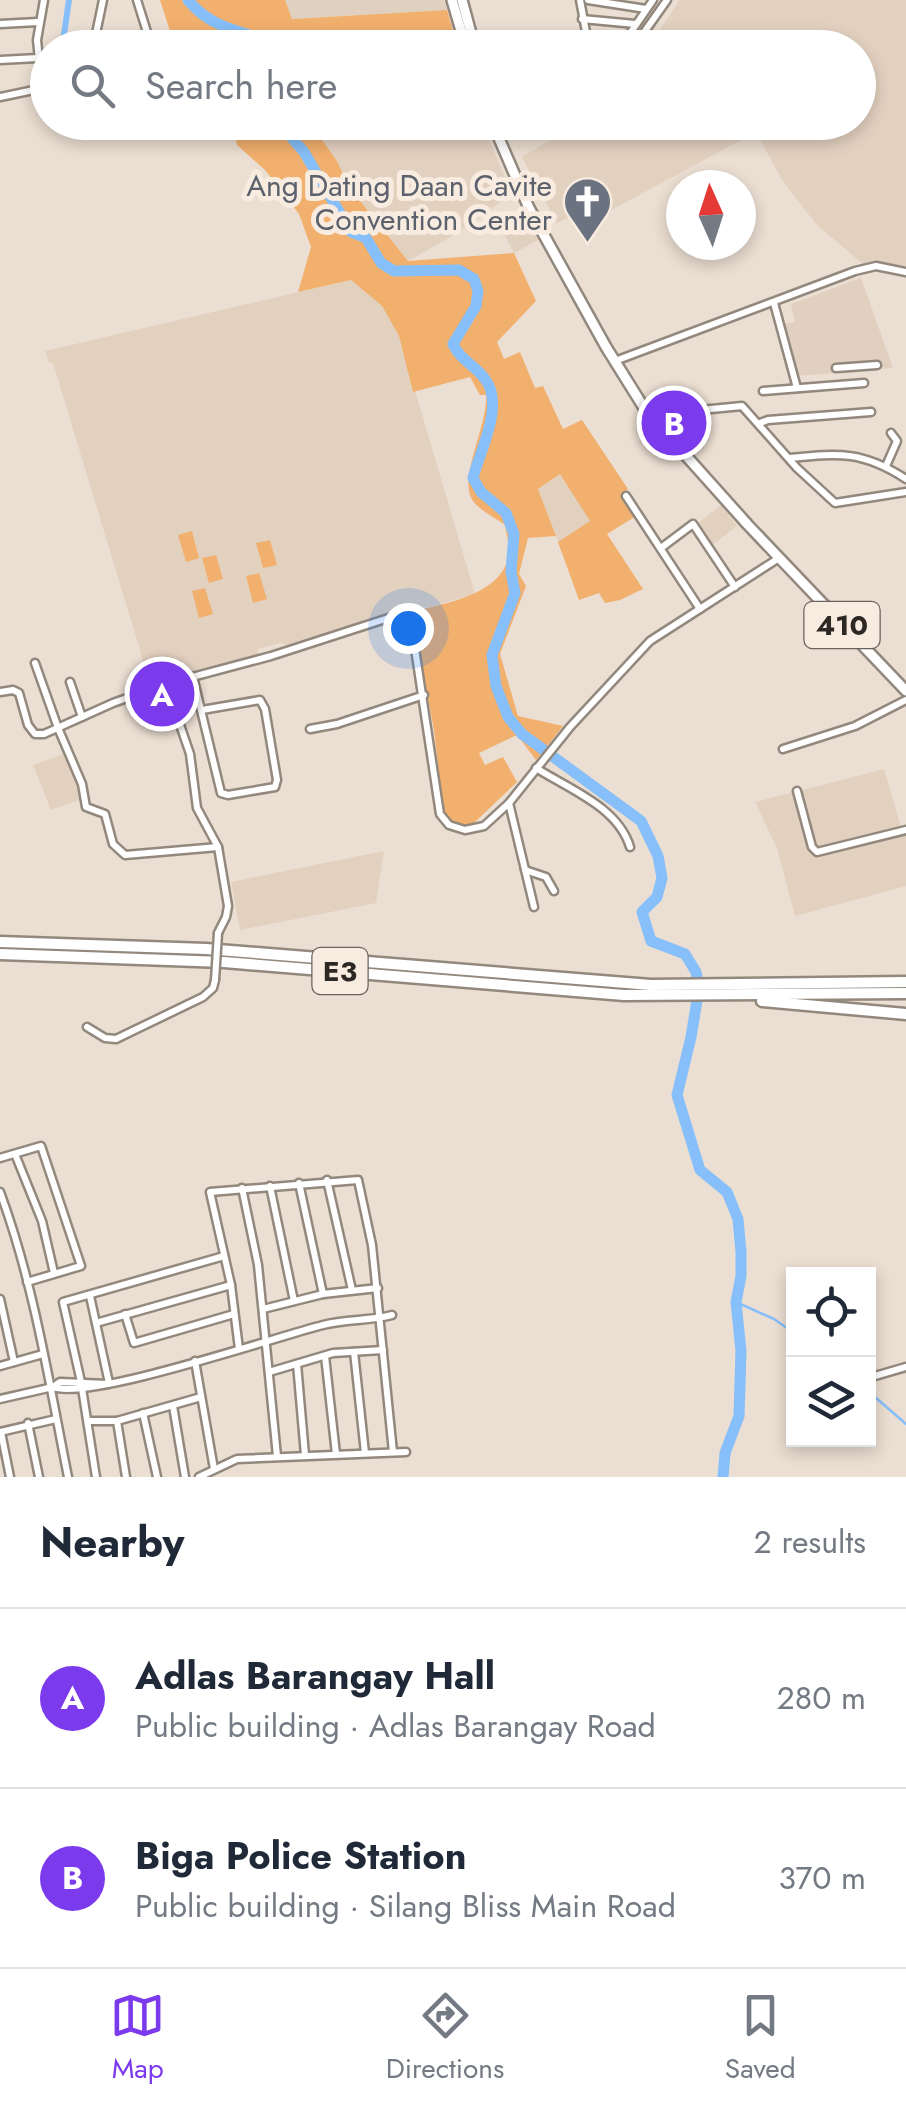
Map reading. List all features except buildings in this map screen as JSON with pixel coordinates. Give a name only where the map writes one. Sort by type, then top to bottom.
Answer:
[{"type":"highway","name":"E3","points":[[0,942],[206,949],[679,991]]},
{"type":"highway","name":"E3","points":[[0,954],[224,962],[624,995],[679,991],[906,993]]},
{"type":"highway","name":"E3","points":[[711,991],[906,982]]},
{"type":"highway","points":[[711,991],[906,1014]]},
{"type":"main road","points":[[452,0],[461,30]]},
{"type":"main road","points":[[462,0],[471,30]]},
{"type":"main road","name":"410","points":[[499,140],[516,183],[614,362],[656,424],[906,691]]},
{"type":"street","points":[[38,30],[44,0]]},
{"type":"street","points":[[97,30],[103,0]]},
{"type":"street","points":[[136,0],[146,30]]},
{"type":"street","points":[[580,0],[584,30]]},
{"type":"street","points":[[588,0],[632,3],[646,9]]},
{"type":"street","points":[[632,30],[654,0]]},
{"type":"street","points":[[645,30],[667,0]]},
{"type":"street","points":[[3,14],[4,24],[38,22]]},
{"type":"street","points":[[582,19],[636,24]]},
{"type":"street","points":[[0,60],[30,58]]},
{"type":"street","points":[[0,97],[30,91]]},
{"type":"street","points":[[614,362],[865,268],[906,272]]},
{"type":"street","points":[[774,303],[797,388]]},
{"type":"street","points":[[836,368],[877,364]]},
{"type":"street","points":[[762,391],[864,382]]},
{"type":"street","points":[[656,424],[670,413],[742,406],[836,503],[906,492]]},
{"type":"street","points":[[760,423],[871,412]]},
{"type":"street","points":[[886,466],[898,441],[891,433]]},
{"type":"street","points":[[789,458],[853,454],[906,478]]},
{"type":"street","points":[[626,496],[700,609]]},
{"type":"street","points":[[662,548],[692,524],[735,587]]},
{"type":"street","points":[[0,692],[13,690],[21,696],[28,725],[35,734],[44,734],[166,684],[271,656],[404,613],[411,622],[444,820],[456,828],[475,829],[484,826],[509,803],[650,641],[779,558]]},
{"type":"street","points":[[36,663],[82,784],[86,806],[105,814],[113,844],[125,855],[218,847]]},
{"type":"street","points":[[193,677],[222,794],[274,787],[277,780],[265,709],[260,700],[202,710]]},
{"type":"street","points":[[70,682],[82,717]]},
{"type":"street","points":[[87,1027],[104,1038],[116,1039],[204,997],[215,980],[218,933],[228,906],[218,847],[198,808],[190,754],[166,684]]},
{"type":"street","points":[[310,729],[424,696]]},
{"type":"street","points":[[783,748],[855,726],[906,700]]},
{"type":"street","points":[[539,765],[609,814],[624,829],[630,846]]},
{"type":"street","points":[[797,791],[816,852],[906,830]]},
{"type":"street","points":[[509,803],[534,906]]},
{"type":"street","points":[[525,870],[546,876],[554,891]]},
{"type":"street","points":[[0,1158],[41,1146],[80,1266],[27,1282]]},
{"type":"street","points":[[15,1154],[42,1221],[54,1274]]},
{"type":"street","points":[[327,1180],[352,1290]]},
{"type":"street","points":[[238,1349],[231,1285],[210,1192],[358,1180],[378,1288],[393,1452]]},
{"type":"street","points":[[299,1183],[322,1294]]},
{"type":"street","points":[[270,1186],[294,1302]]},
{"type":"street","points":[[242,1188],[263,1309],[277,1456]]},
{"type":"street","points":[[0,1192],[27,1282],[68,1477]]},
{"type":"street","points":[[96,1477],[63,1302],[224,1256]]},
{"type":"street","points":[[96,1323],[231,1285]]},
{"type":"street","points":[[263,1309],[322,1294],[378,1288]]},
{"type":"street","points":[[90,1296],[109,1384]]},
{"type":"street","points":[[0,1299],[14,1362]]},
{"type":"street","points":[[125,1314],[134,1343],[234,1314]]},
{"type":"street","points":[[0,1399],[52,1387],[60,1390],[109,1384],[328,1324],[392,1315]]},
{"type":"street","points":[[270,1372],[325,1356],[383,1350]]},
{"type":"street","points":[[354,1352],[365,1453]]},
{"type":"street","points":[[0,1366],[43,1354]]},
{"type":"street","points":[[325,1356],[336,1454]]},
{"type":"street","points":[[195,1361],[214,1469]]},
{"type":"street","points":[[297,1364],[305,1455]]},
{"type":"street","points":[[876,1376],[906,1367]]},
{"type":"street","points":[[88,1421],[117,1421],[200,1398]]},
{"type":"street","points":[[173,1406],[186,1477]]},
{"type":"street","points":[[143,1413],[156,1477]]},
{"type":"street","points":[[10,1477],[0,1432],[56,1419]]},
{"type":"street","points":[[117,1421],[126,1477]]},
{"type":"street","points":[[28,1423],[39,1477]]},
{"type":"street","points":[[199,1477],[237,1459],[406,1452]]},
{"type":"shaded area","points":[[160,0],[285,0],[292,19],[447,10],[453,30],[170,30]]},
{"type":"shaded area","points":[[285,0],[444,0],[447,10],[291,19]]},
{"type":"shaded area","points":[[680,0],[906,0],[906,268],[864,265],[816,224],[782,180],[760,140],[876,140],[876,30],[660,30]]},
{"type":"shaded area","points":[[236,140],[322,140],[349,187],[408,261],[514,253],[536,301],[497,342],[504,359],[520,352],[535,388],[543,386],[563,429],[582,420],[628,489],[621,494],[636,516],[607,534],[643,589],[605,603],[599,593],[579,600],[558,542],[590,521],[560,474],[538,489],[556,536],[528,538],[519,574],[526,586],[500,654],[518,716],[563,726],[536,760],[517,735],[479,753],[485,765],[503,757],[517,782],[474,823],[456,823],[443,810],[434,730],[411,612],[472,594],[498,577],[506,565],[509,550],[505,525],[483,511],[469,491],[486,395],[480,395],[470,377],[413,392],[399,336],[382,306],[351,280],[298,292],[311,247],[299,214],[265,170]]},
{"type":"shaded area","points":[[322,140],[489,140],[512,194],[454,235],[408,261],[349,187]]},
{"type":"shaded area","points":[[550,140],[741,140],[686,170],[666,170],[666,181],[578,228],[571,216],[557,223],[522,157]]},
{"type":"shaded area","points":[[528,222],[538,240],[514,253],[504,234]]},
{"type":"shaded area","points":[[861,278],[893,368],[797,376],[783,324],[795,322],[791,304]]},
{"type":"shaded area","points":[[351,280],[382,306],[399,336],[475,594],[411,612],[408,607],[288,646],[281,643],[257,649],[258,655],[150,683],[53,363],[45,351]]},
{"type":"shaded area","points":[[560,473],[591,521],[558,542],[538,489]]},
{"type":"shaded area","points":[[721,505],[737,526],[711,546],[697,524]]},
{"type":"shaded area","points":[[192,531],[199,558],[186,562],[178,535]]},
{"type":"shaded area","points":[[270,540],[277,565],[263,568],[256,543]]},
{"type":"shaded area","points":[[216,555],[223,579],[209,583],[202,558]]},
{"type":"shaded area","points":[[259,573],[267,599],[253,603],[246,576]]},
{"type":"shaded area","points":[[205,588],[213,614],[199,618],[192,591]]},
{"type":"shaded area","points":[[67,753],[84,798],[51,810],[33,765]]},
{"type":"shaded area","points":[[884,769],[901,827],[818,849],[814,846],[799,791]]},
{"type":"shaded area","points":[[794,792],[809,849],[814,853],[820,855],[906,833],[906,886],[795,916],[777,848],[755,802]]},
{"type":"shaded area","points":[[384,851],[376,903],[240,930],[231,882]]},
{"type":"waterway","points":[[65,30],[69,0]]},
{"type":"waterway","points":[[188,0],[213,21],[234,30]]},
{"type":"waterway","points":[[294,140],[351,232],[366,238],[381,263],[394,271],[459,270],[474,279],[478,291],[476,306],[453,344],[491,390],[492,414],[473,478],[481,492],[506,513],[514,534],[511,572],[515,593],[492,655],[496,686],[508,717],[522,734],[641,821],[658,856],[662,878],[657,897],[642,912],[651,941],[685,954],[696,972],[699,988],[677,1095],[700,1170],[727,1192],[738,1219],[741,1252],[736,1302],[741,1351],[739,1416],[725,1453],[723,1477]]},
{"type":"waterway","points":[[736,1302],[786,1327]]},
{"type":"waterway","points":[[876,1398],[906,1424]]},
{"type":"place","name":"Ang Dating Daan Cavite Convention Center","points":[[587,244]]},
{"type":"place","name":"Biga Police Station","points":[[674,423]]},
{"type":"place","name":"Adlas Barangay Hall","points":[[162,694]]}]
